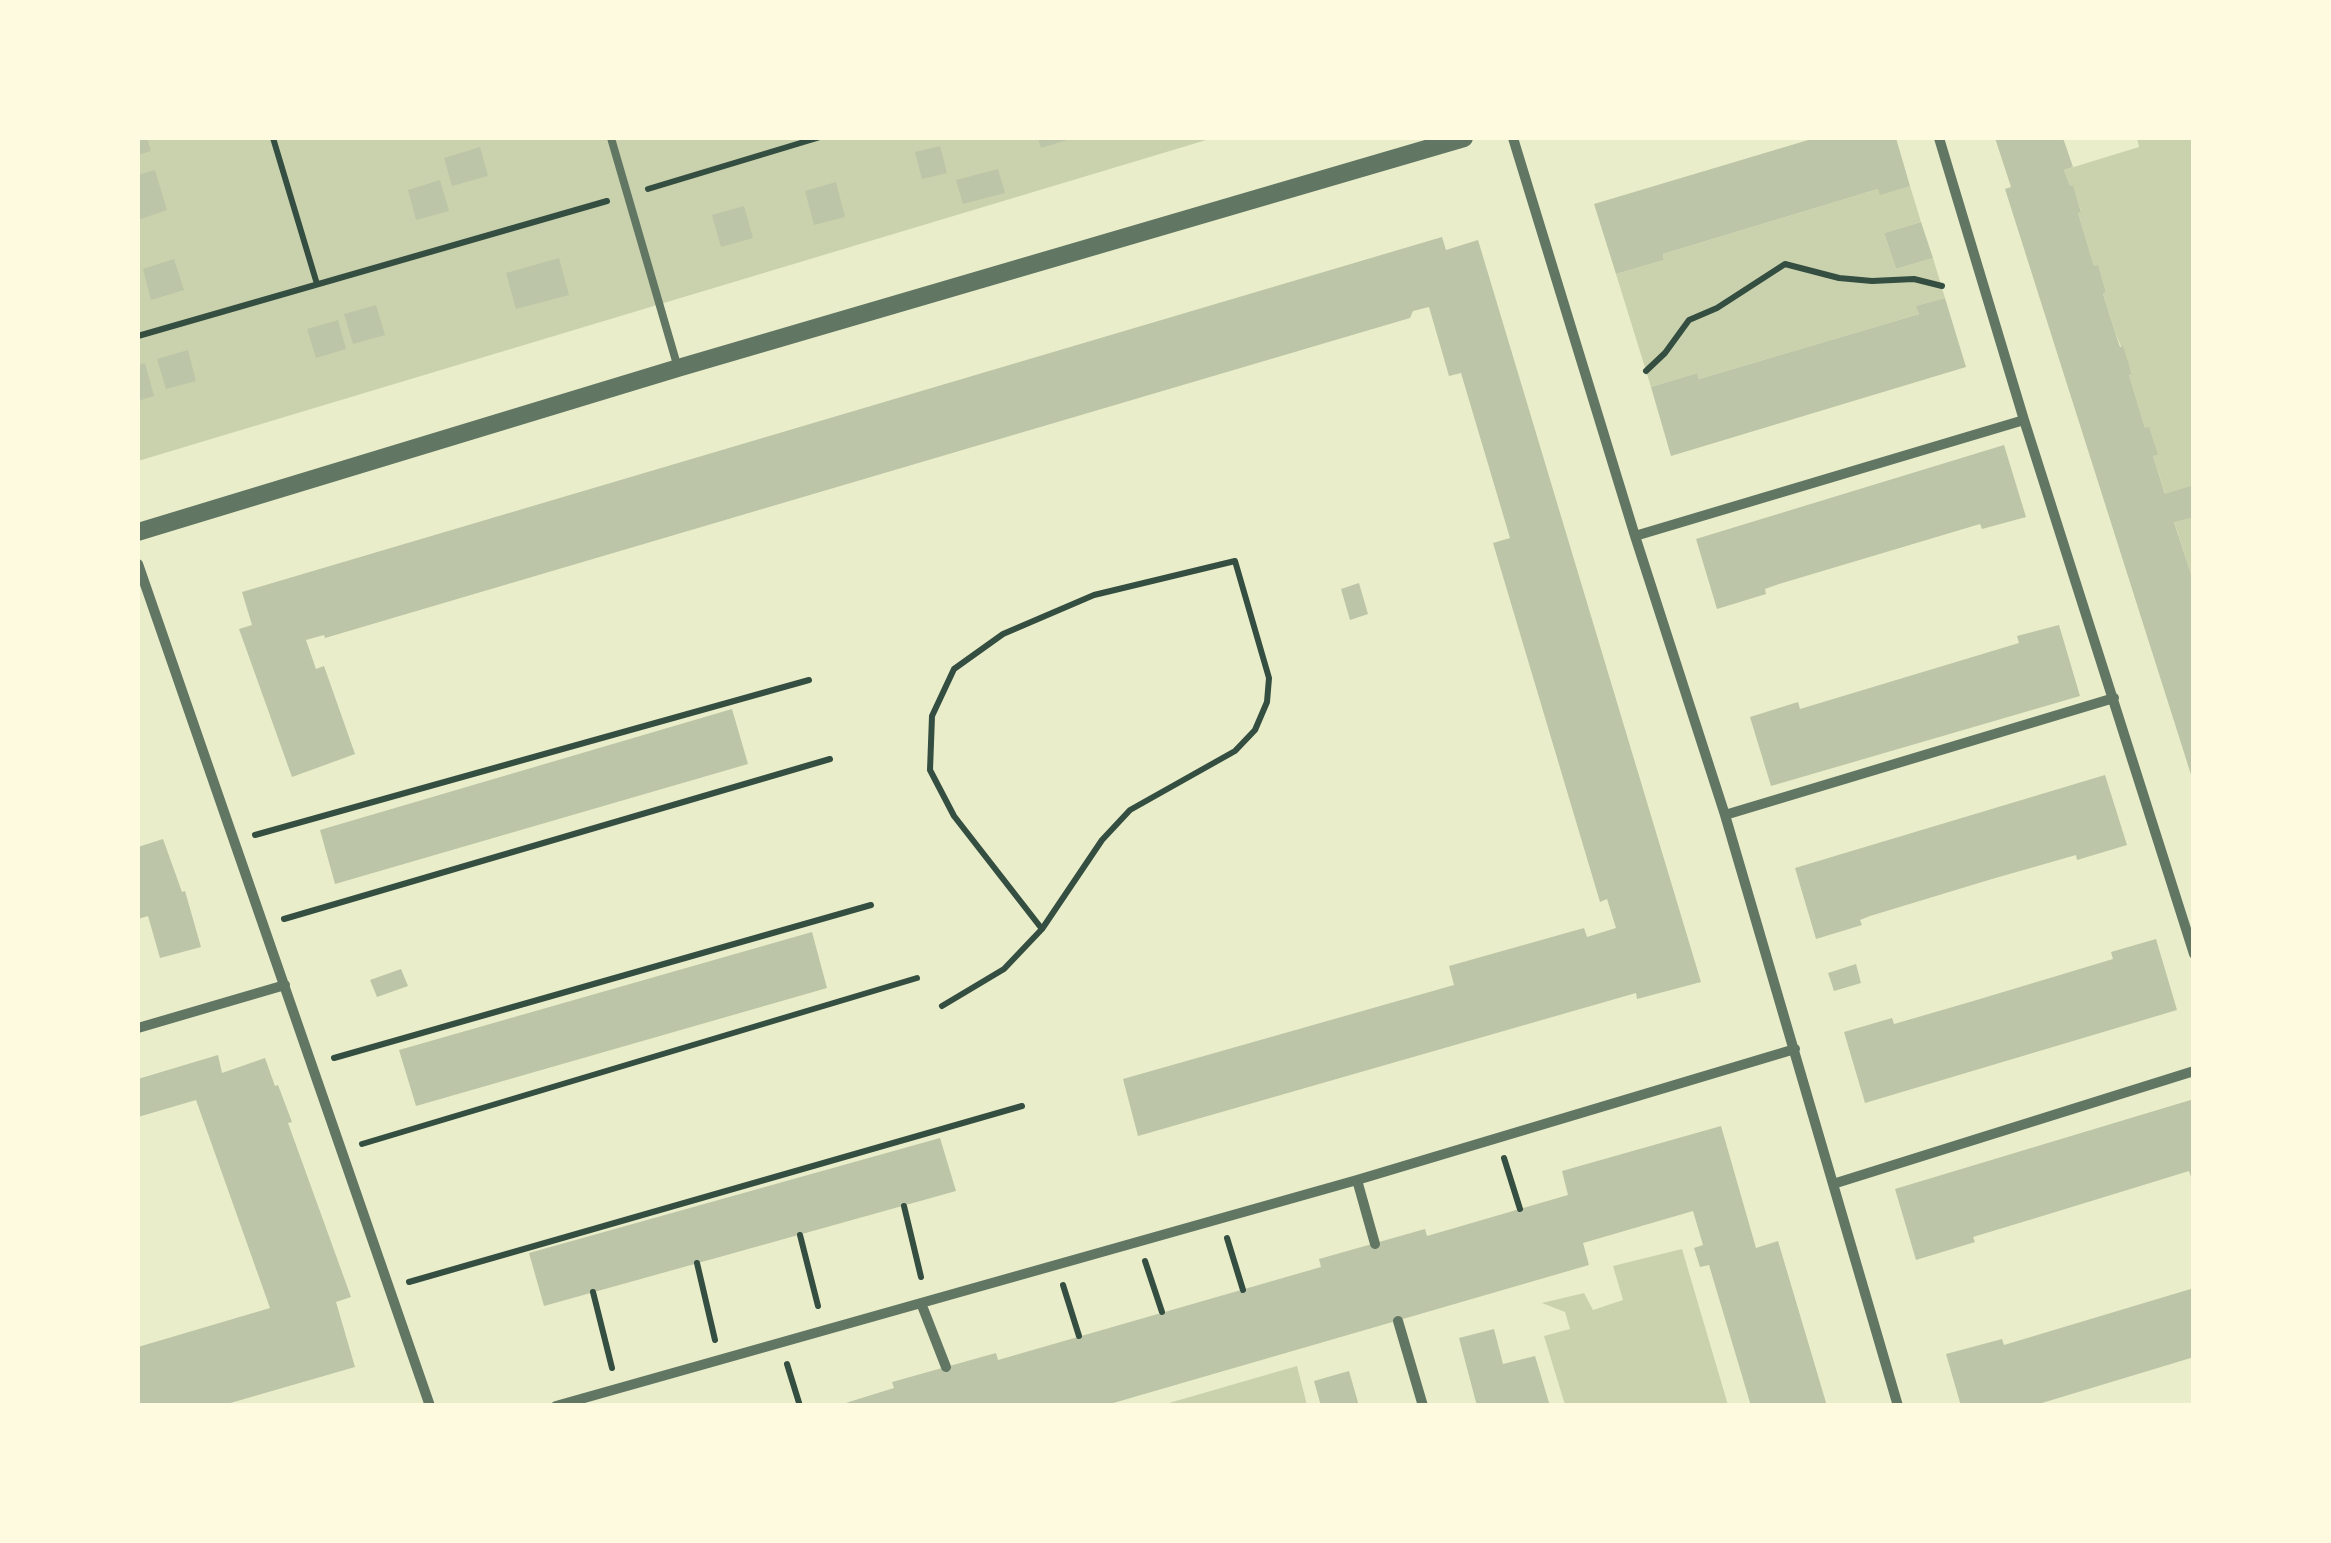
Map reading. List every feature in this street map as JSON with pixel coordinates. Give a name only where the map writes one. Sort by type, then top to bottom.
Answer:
[{"type":"street","points":[[138,532],[678,368],[1464,138]]},
{"type":"street","points":[[1513,138],[1725,815],[1898,1406]]},
{"type":"street","points":[[1939,138],[2194,954]]},
{"type":"street","points":[[1635,536],[2024,420]]},
{"type":"street","points":[[138,564],[430,1406]]},
{"type":"street","points":[[1725,815],[2114,698]]},
{"type":"street","points":[[138,1028],[285,985]]},
{"type":"street","points":[[556,1406],[1357,1180],[1795,1049]]},
{"type":"street","points":[[1833,1184],[2194,1071]]},
{"type":"street","points":[[1357,1180],[1375,1244]]},
{"type":"street","points":[[924,1302],[946,1367]]},
{"type":"street","points":[[1398,1321],[1423,1406]]},
{"type":"lane","points":[[611,138],[678,368]]},
{"type":"path","points":[[273,138],[317,284]]},
{"type":"path","points":[[138,336],[817,138]]},
{"type":"path","points":[[1646,371],[1689,320],[1716,308],[1785,264],[1838,278],[1914,279],[1942,286]]},
{"type":"path","points":[[942,1006],[1004,969],[1042,930],[1102,840],[1130,810],[1235,751],[1255,730],[1267,702],[1269,678],[1234,562],[1094,595],[1003,634],[954,669],[932,716],[930,770],[954,816],[1042,930]]},
{"type":"path","points":[[234,841],[809,680]]},
{"type":"path","points":[[264,925],[830,759]]},
{"type":"path","points":[[312,1064],[871,904]]},
{"type":"path","points":[[340,1150],[917,978]]},
{"type":"path","points":[[388,1288],[1022,1106]]},
{"type":"path","points":[[1498,1138],[1520,1209]]},
{"type":"path","points":[[904,1206],[924,1302]]},
{"type":"path","points":[[1220,1218],[1242,1290]]},
{"type":"path","points":[[800,1234],[824,1330]]},
{"type":"path","points":[[1139,1242],[1162,1312]]},
{"type":"path","points":[[698,1263],[719,1360]]},
{"type":"path","points":[[1056,1265],[1079,1336]]},
{"type":"path","points":[[593,1292],[616,1389]]},
{"type":"path","points":[[780,1343],[800,1406]]},
{"type":"green space","points":[[138,138],[1213,138],[138,461]]},
{"type":"green space","points":[[2137,138],[2193,138],[2191,574],[2129,375],[2132,373],[2115,332],[2098,266],[2094,266],[2073,186],[2064,170],[2139,147]]},
{"type":"green space","points":[[1910,186],[1921,222],[1884,233],[1896,269],[1933,258],[1945,298],[1917,306],[1919,314],[1699,379],[1697,373],[1651,387],[1616,274],[1664,260],[1663,254],[1878,189]]},
{"type":"green space","points":[[1682,1249],[1728,1405],[1565,1405],[1544,1336],[1570,1329],[1565,1312],[1542,1303],[1584,1293],[1593,1310],[1623,1300],[1613,1266]]},
{"type":"green space","points":[[1297,1366],[1307,1405],[1162,1405]]},
{"type":"building","points":[[138,138],[147,138],[151,151],[138,155]]},
{"type":"building","points":[[1038,138],[1074,138],[1041,148]]},
{"type":"building","points":[[1815,138],[1896,138],[1910,186],[1880,195],[1878,189],[1663,254],[1664,260],[1616,274],[1594,204]]},
{"type":"building","points":[[1995,138],[2063,138],[2073,167],[2064,170],[2070,186],[2073,185],[2081,212],[2078,213],[2132,374],[2129,375],[2145,428],[2149,427],[2158,455],[2153,456],[2165,494],[2194,485],[2194,517],[2174,522],[2191,574],[2194,573],[2194,784],[2005,189],[2011,187]]},
{"type":"building","points":[[940,146],[947,173],[922,179],[915,152]]},
{"type":"building","points":[[480,147],[488,176],[452,186],[444,158]]},
{"type":"building","points":[[998,169],[1005,193],[963,204],[956,180]]},
{"type":"building","points":[[155,170],[167,210],[138,220],[138,175]]},
{"type":"building","points":[[440,180],[449,211],[416,220],[408,190]]},
{"type":"building","points":[[836,182],[845,217],[814,225],[805,191]]},
{"type":"building","points":[[744,206],[753,238],[721,247],[712,215]]},
{"type":"building","points":[[1921,222],[1933,258],[1896,269],[1884,233]]},
{"type":"building","points":[[1442,237],[1446,250],[1478,240],[1701,982],[1637,999],[1636,993],[1138,1136],[1123,1079],[1454,985],[1449,966],[1584,928],[1587,937],[1616,928],[1607,899],[1600,902],[1493,543],[1510,538],[1461,373],[1449,376],[1429,307],[1413,311],[1410,318],[325,638],[324,635],[306,640],[316,669],[324,666],[355,754],[292,777],[239,629],[252,625],[242,592]]},
{"type":"building","points":[[559,258],[569,295],[516,309],[506,273]]},
{"type":"building","points":[[174,259],[184,290],[151,300],[143,269]]},
{"type":"building","points":[[1945,298],[1966,367],[1671,456],[1651,387],[1697,373],[1699,379],[1919,314],[1916,306]]},
{"type":"building","points":[[376,305],[385,335],[353,344],[344,314]]},
{"type":"building","points":[[338,320],[346,349],[316,358],[307,329]]},
{"type":"building","points":[[188,350],[196,381],[166,389],[157,359]]},
{"type":"building","points":[[145,363],[154,396],[138,401],[138,365]]},
{"type":"building","points":[[2004,445],[2026,517],[1982,529],[1980,524],[1779,584],[1765,589],[1766,594],[1717,609],[1696,539]]},
{"type":"building","points":[[1359,583],[1368,614],[1350,620],[1341,589]]},
{"type":"building","points":[[2059,625],[2080,696],[1771,786],[1750,717],[1798,702],[1800,709],[2019,643],[2017,636]]},
{"type":"building","points":[[732,709],[748,764],[335,884],[320,830]]},
{"type":"building","points":[[2105,775],[2127,845],[1992,879],[1870,916],[1860,920],[1862,925],[1816,939],[1795,868]]},
{"type":"building","points":[[163,839],[182,892],[185,891],[201,947],[160,958],[148,916],[138,919],[138,847]]},
{"type":"building","points":[[812,932],[827,988],[416,1106],[399,1050]]},
{"type":"building","points":[[2156,939],[2177,1010],[1865,1103],[1844,1032],[1892,1018],[1894,1024],[1970,1002],[2113,959],[2111,952]]},
{"type":"building","points":[[1856,964],[1861,983],[1834,991],[1828,973]]},
{"type":"building","points":[[401,969],[408,986],[377,997],[370,980]]},
{"type":"building","points":[[218,1055],[222,1073],[265,1058],[275,1086],[278,1085],[351,1297],[336,1302],[355,1367],[220,1406],[138,1406],[138,1347],[270,1308],[196,1100],[138,1117],[138,1079]]},
{"type":"building","points":[[2194,1099],[2194,1176],[2189,1171],[1973,1237],[1975,1242],[1916,1260],[1895,1189]]},
{"type":"building","points":[[1721,1126],[1756,1248],[1778,1241],[1827,1406],[1751,1406],[1709,1265],[1700,1267],[1694,1248],[1703,1245],[1693,1211],[1583,1243],[1589,1265],[1103,1406],[836,1406],[894,1388],[892,1382],[996,1353],[998,1360],[1321,1267],[1319,1259],[1425,1229],[1427,1236],[1568,1195],[1562,1171]]},
{"type":"building","points":[[940,1138],[956,1191],[544,1306],[529,1253]]},
{"type":"building","points":[[2194,1288],[2194,1357],[2032,1406],[1961,1406],[1946,1354],[2002,1339],[2004,1345]]},
{"type":"building","points":[[1494,1329],[1503,1364],[1535,1356],[1550,1406],[1477,1406],[1459,1338]]},
{"type":"building","points":[[1349,1371],[1359,1406],[1321,1406],[1314,1381]]}]
